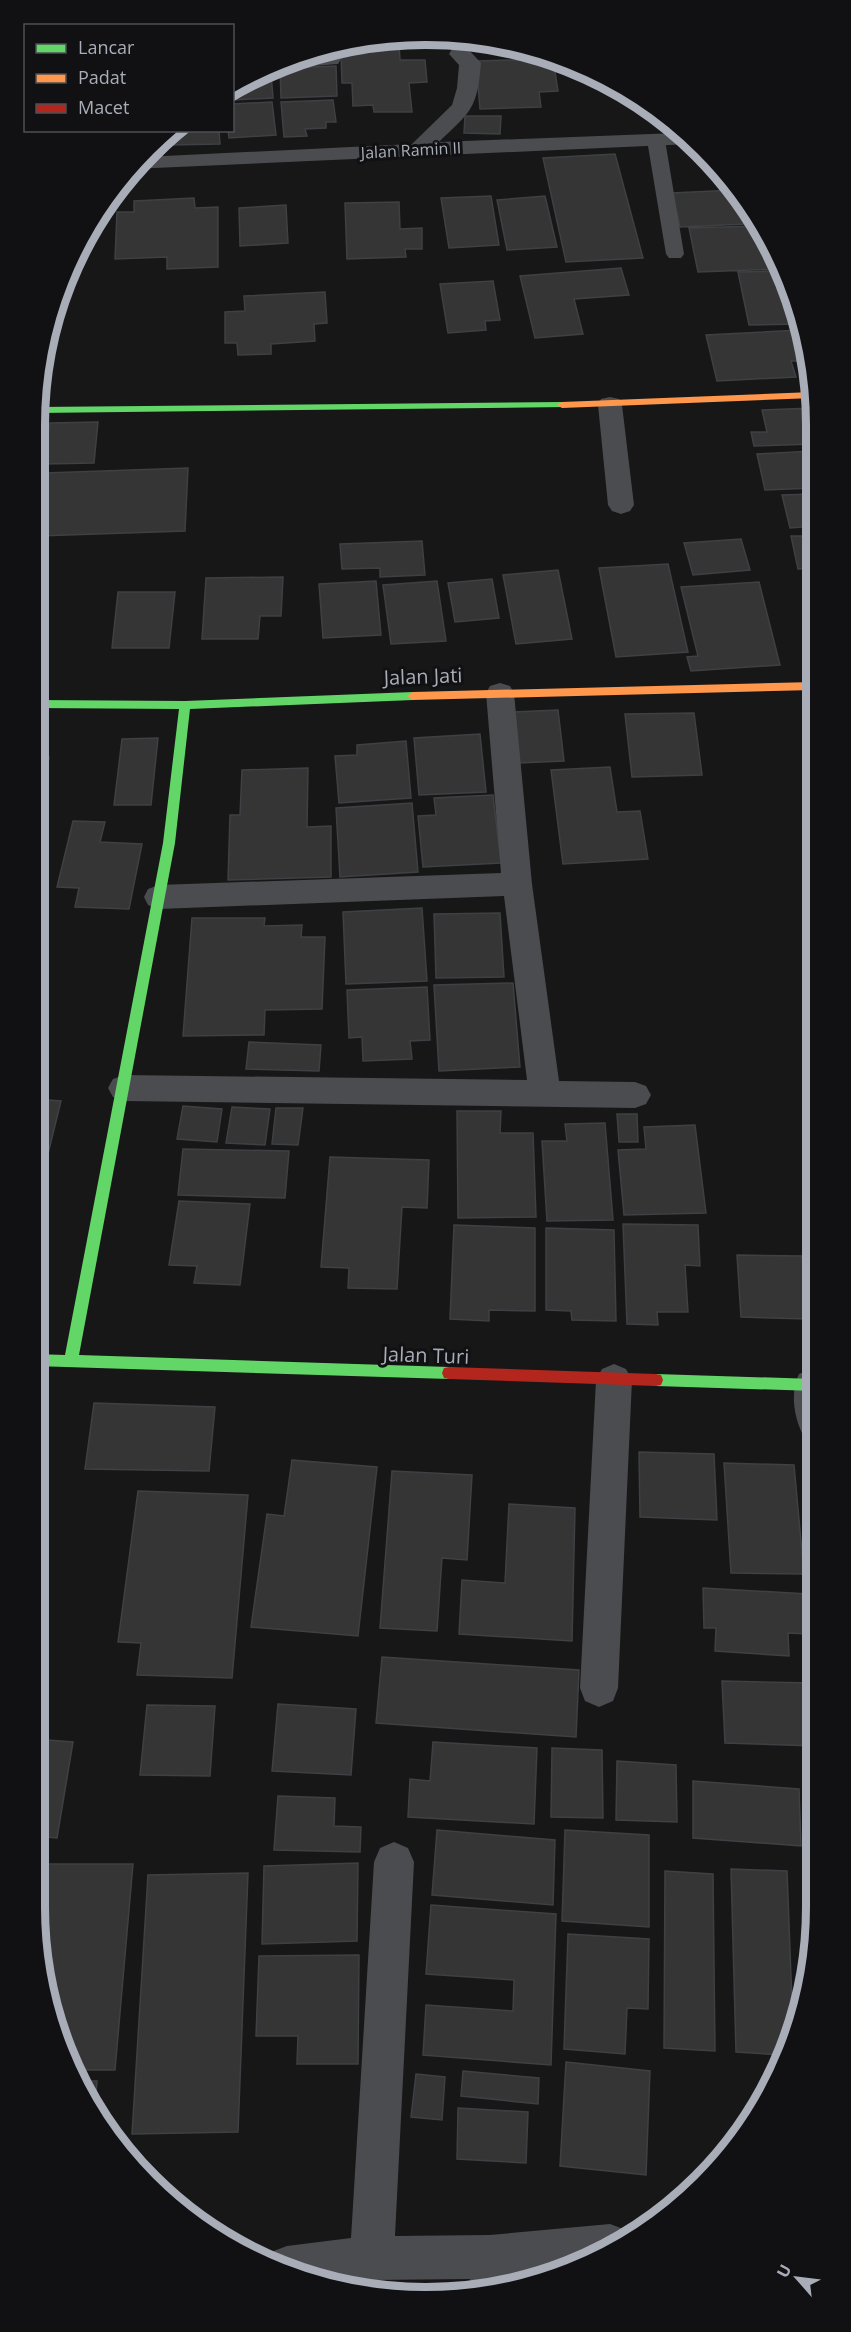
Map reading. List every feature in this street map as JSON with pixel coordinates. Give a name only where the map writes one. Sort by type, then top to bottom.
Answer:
[{"type":"street","points":[[419,149],[462,107],[468,88],[470,63],[460,54]]},
{"type":"street","points":[[322,60],[330,59]]},
{"type":"street","name":"Jalan Ramin II","points":[[149,163],[419,149],[676,139]]},
{"type":"street","points":[[46,410],[610,405],[805,395]]},
{"type":"street","points":[[610,405],[621,505]]},
{"type":"street","name":"Jalan Jati","points":[[45,704],[185,705],[500,693],[806,686]]},
{"type":"street","points":[[500,693],[518,884],[546,1093]]},
{"type":"street","points":[[71,1362],[169,843],[185,705]]},
{"type":"street","points":[[159,897],[518,884]]},
{"type":"street","points":[[124,1088],[635,1095]]},
{"type":"street","name":"Jalan Turi","points":[[45,1361],[806,1385]]},
{"type":"street","points":[[599,1688],[614,1380]]},
{"type":"street","points":[[372,2258],[394,1862]]},
{"type":"street","points":[[301,2266],[372,2258],[491,2272],[583,2253]]},
{"type":"lane","points":[[656,140],[675,254]]},
{"type":"building","points":[[399,46],[400,60],[425,60],[427,82],[409,83],[412,112],[374,112],[373,105],[353,106],[352,83],[342,83],[341,55],[364,54],[364,50]]},
{"type":"building","points":[[530,60],[548,65],[554,67],[558,91],[539,92],[541,107],[480,109],[476,61]]},
{"type":"building","points":[[336,66],[337,96],[281,98],[280,74],[297,67]]},
{"type":"building","points":[[271,78],[273,98],[234,100],[235,96]]},
{"type":"building","points":[[333,100],[336,122],[326,122],[326,128],[305,129],[307,136],[284,137],[281,102]]},
{"type":"building","points":[[272,102],[276,135],[229,138],[228,132],[234,132],[234,104]]},
{"type":"building","points":[[465,116],[501,116],[500,134],[464,133]]},
{"type":"building","points":[[184,132],[219,132],[220,144],[170,145]]},
{"type":"building","points":[[615,154],[643,258],[566,262],[543,158]]},
{"type":"building","points":[[724,190],[742,214],[746,224],[680,227],[672,193]]},
{"type":"building","points":[[491,196],[499,245],[449,248],[441,198]]},
{"type":"building","points":[[545,196],[557,247],[507,250],[497,200]]},
{"type":"building","points":[[194,198],[195,208],[218,207],[218,267],[167,269],[167,257],[115,259],[117,212],[134,212],[134,201]]},
{"type":"building","points":[[399,202],[400,229],[422,228],[422,249],[405,249],[406,257],[347,259],[345,203]]},
{"type":"building","points":[[286,205],[288,243],[240,246],[239,208]]},
{"type":"building","points":[[750,226],[772,269],[698,272],[689,228]]},
{"type":"building","points":[[621,268],[629,295],[574,299],[583,334],[535,338],[520,276]]},
{"type":"building","points":[[773,271],[792,324],[749,325],[738,272]]},
{"type":"building","points":[[493,281],[500,320],[485,321],[486,330],[448,333],[440,284]]},
{"type":"building","points":[[325,292],[327,323],[314,324],[315,341],[271,344],[271,354],[238,355],[237,343],[225,343],[225,312],[245,311],[244,296]]},
{"type":"building","points":[[794,330],[801,361],[791,361],[796,377],[717,381],[706,335]]},
{"type":"building","points":[[805,408],[806,444],[754,446],[751,432],[767,432],[762,410]]},
{"type":"building","points":[[98,422],[94,463],[45,464],[50,423]]},
{"type":"building","points":[[806,451],[806,488],[765,490],[757,454]]},
{"type":"building","points":[[188,468],[185,531],[45,536],[45,473]]},
{"type":"building","points":[[806,494],[806,527],[790,528],[782,495]]},
{"type":"building","points":[[791,536],[806,536],[806,568],[798,569]]},
{"type":"building","points":[[741,539],[750,570],[693,575],[684,543]]},
{"type":"building","points":[[422,541],[425,575],[380,577],[380,568],[342,569],[340,544]]},
{"type":"building","points":[[668,564],[688,652],[616,657],[599,568]]},
{"type":"building","points":[[558,570],[572,639],[516,644],[503,575]]},
{"type":"building","points":[[283,577],[281,616],[260,616],[258,639],[202,639],[206,578]]},
{"type":"building","points":[[492,579],[499,618],[455,622],[448,583]]},
{"type":"building","points":[[376,581],[381,635],[323,638],[319,584]]},
{"type":"building","points":[[437,581],[446,641],[391,644],[383,585]]},
{"type":"building","points":[[759,582],[780,665],[691,671],[687,657],[698,656],[681,587]]},
{"type":"building","points":[[118,592],[175,592],[169,648],[112,648]]},
{"type":"building","points":[[558,710],[564,761],[519,763],[513,712]]},
{"type":"building","points":[[694,713],[702,775],[632,777],[625,714]]},
{"type":"building","points":[[480,734],[486,792],[419,795],[414,738]]},
{"type":"building","points":[[158,738],[151,805],[114,805],[122,739]]},
{"type":"building","points":[[406,741],[411,798],[339,803],[335,756],[357,755],[357,745]]},
{"type":"building","points":[[45,757],[49,757],[45,785]]},
{"type":"building","points":[[610,767],[617,812],[640,811],[648,859],[563,864],[551,770]]},
{"type":"building","points":[[308,768],[307,827],[331,826],[331,877],[228,880],[230,815],[240,815],[242,770]]},
{"type":"building","points":[[493,795],[501,863],[423,867],[418,816],[436,815],[434,798]]},
{"type":"building","points":[[412,803],[418,872],[340,877],[336,808]]},
{"type":"building","points":[[73,821],[105,822],[100,842],[142,844],[129,909],[75,907],[79,888],[57,887]]},
{"type":"building","points":[[422,908],[427,981],[346,984],[343,912]]},
{"type":"building","points":[[500,913],[504,977],[436,978],[434,914]]},
{"type":"building","points":[[192,918],[265,918],[264,926],[302,925],[301,937],[325,937],[322,1009],[265,1010],[264,1035],[183,1036]]},
{"type":"building","points":[[513,983],[520,1067],[439,1071],[434,985]]},
{"type":"building","points":[[427,987],[430,1040],[410,1041],[412,1059],[363,1061],[362,1037],[349,1038],[347,990]]},
{"type":"building","points":[[249,1042],[321,1045],[319,1071],[246,1069]]},
{"type":"building","points":[[45,1100],[61,1101],[45,1166]]},
{"type":"building","points":[[183,1106],[222,1109],[217,1142],[177,1139]]},
{"type":"building","points":[[232,1107],[270,1109],[265,1145],[226,1143]]},
{"type":"building","points":[[276,1108],[303,1108],[298,1145],[272,1144]]},
{"type":"building","points":[[457,1111],[501,1111],[500,1133],[533,1133],[536,1217],[458,1218]]},
{"type":"building","points":[[617,1114],[637,1114],[638,1142],[619,1142]]},
{"type":"building","points":[[605,1123],[613,1220],[547,1221],[542,1141],[567,1141],[565,1124]]},
{"type":"building","points":[[695,1125],[706,1213],[624,1215],[618,1150],[646,1149],[644,1127]]},
{"type":"building","points":[[183,1149],[289,1151],[285,1198],[178,1195]]},
{"type":"building","points":[[330,1157],[429,1160],[427,1208],[402,1207],[397,1289],[348,1288],[349,1268],[321,1267]]},
{"type":"building","points":[[179,1201],[250,1204],[240,1285],[194,1283],[197,1266],[169,1265]]},
{"type":"building","points":[[623,1224],[698,1225],[700,1266],[685,1265],[688,1312],[657,1312],[658,1325],[627,1324]]},
{"type":"building","points":[[454,1225],[535,1228],[535,1311],[489,1310],[489,1321],[450,1319]]},
{"type":"building","points":[[546,1228],[614,1230],[616,1321],[572,1320],[571,1311],[546,1310]]},
{"type":"building","points":[[737,1255],[802,1256],[806,1319],[741,1317]]},
{"type":"building","points":[[94,1403],[215,1407],[209,1471],[85,1469]]},
{"type":"building","points":[[639,1452],[714,1454],[717,1520],[640,1517]]},
{"type":"building","points":[[292,1460],[377,1467],[358,1636],[251,1627],[267,1514],[284,1516]]},
{"type":"building","points":[[724,1463],[794,1465],[804,1574],[731,1573]]},
{"type":"building","points":[[392,1471],[472,1475],[467,1560],[442,1558],[437,1631],[380,1628]]},
{"type":"building","points":[[138,1491],[248,1495],[232,1678],[137,1675],[141,1643],[118,1642]]},
{"type":"building","points":[[509,1504],[575,1508],[572,1641],[459,1634],[462,1580],[505,1583]]},
{"type":"building","points":[[703,1588],[806,1594],[806,1634],[788,1633],[789,1656],[715,1651],[716,1628],[704,1628]]},
{"type":"building","points":[[382,1657],[579,1670],[576,1737],[376,1723]]},
{"type":"building","points":[[722,1681],[806,1683],[806,1746],[725,1743]]},
{"type":"building","points":[[278,1704],[356,1709],[351,1775],[272,1771]]},
{"type":"building","points":[[147,1705],[215,1706],[210,1776],[140,1775]]},
{"type":"building","points":[[45,1740],[73,1742],[57,1838],[45,1837]]},
{"type":"building","points":[[433,1742],[537,1748],[534,1824],[408,1817],[410,1779],[430,1781]]},
{"type":"building","points":[[552,1748],[602,1750],[603,1818],[551,1817]]},
{"type":"building","points":[[617,1761],[676,1765],[677,1822],[616,1820]]},
{"type":"building","points":[[693,1781],[799,1789],[801,1846],[693,1838]]},
{"type":"building","points":[[278,1796],[335,1798],[334,1826],[361,1827],[360,1852],[274,1850]]},
{"type":"building","points":[[437,1830],[555,1840],[553,1905],[432,1895]]},
{"type":"building","points":[[565,1830],[649,1835],[649,1927],[562,1921]]},
{"type":"building","points":[[358,1863],[357,1941],[262,1944],[264,1866]]},
{"type":"building","points":[[45,1864],[133,1864],[115,2070],[82,2070],[65,2029],[48,1956]]},
{"type":"building","points":[[731,1869],[787,1871],[792,2008],[776,2055],[736,2052]]},
{"type":"building","points":[[665,1871],[713,1874],[715,2051],[664,2048]]},
{"type":"building","points":[[248,1873],[238,2132],[132,2134],[148,1875]]},
{"type":"building","points":[[431,1905],[556,1914],[551,2065],[423,2055],[426,2005],[513,2011],[514,1980],[426,1974]]},
{"type":"building","points":[[568,1934],[649,1939],[648,2009],[627,2008],[625,2054],[564,2049]]},
{"type":"building","points":[[359,1955],[358,2064],[297,2064],[298,2036],[256,2036],[259,1956]]},
{"type":"building","points":[[566,2062],[650,2071],[646,2175],[560,2166]]},
{"type":"building","points":[[463,2071],[539,2078],[538,2104],[461,2096]]},
{"type":"building","points":[[416,2074],[445,2077],[442,2120],[411,2117]]},
{"type":"building","points":[[87,2081],[97,2081],[96,2097]]},
{"type":"building","points":[[458,2108],[528,2112],[526,2163],[457,2159]]},
{"type":"traffic: fast","points":[[46,410],[562,405]]},
{"type":"traffic: fast","points":[[45,704],[185,705],[413,696]]},
{"type":"traffic: fast","points":[[71,1362],[169,843],[185,705]]},
{"type":"traffic: fast","points":[[45,1360],[449,1373]]},
{"type":"traffic: fast","points":[[656,1380],[806,1385]]},
{"type":"traffic: slow","points":[[562,405],[805,395]]},
{"type":"traffic: slow","points":[[413,696],[806,686]]},
{"type":"traffic: jam","points":[[449,1373],[656,1380]]}]
